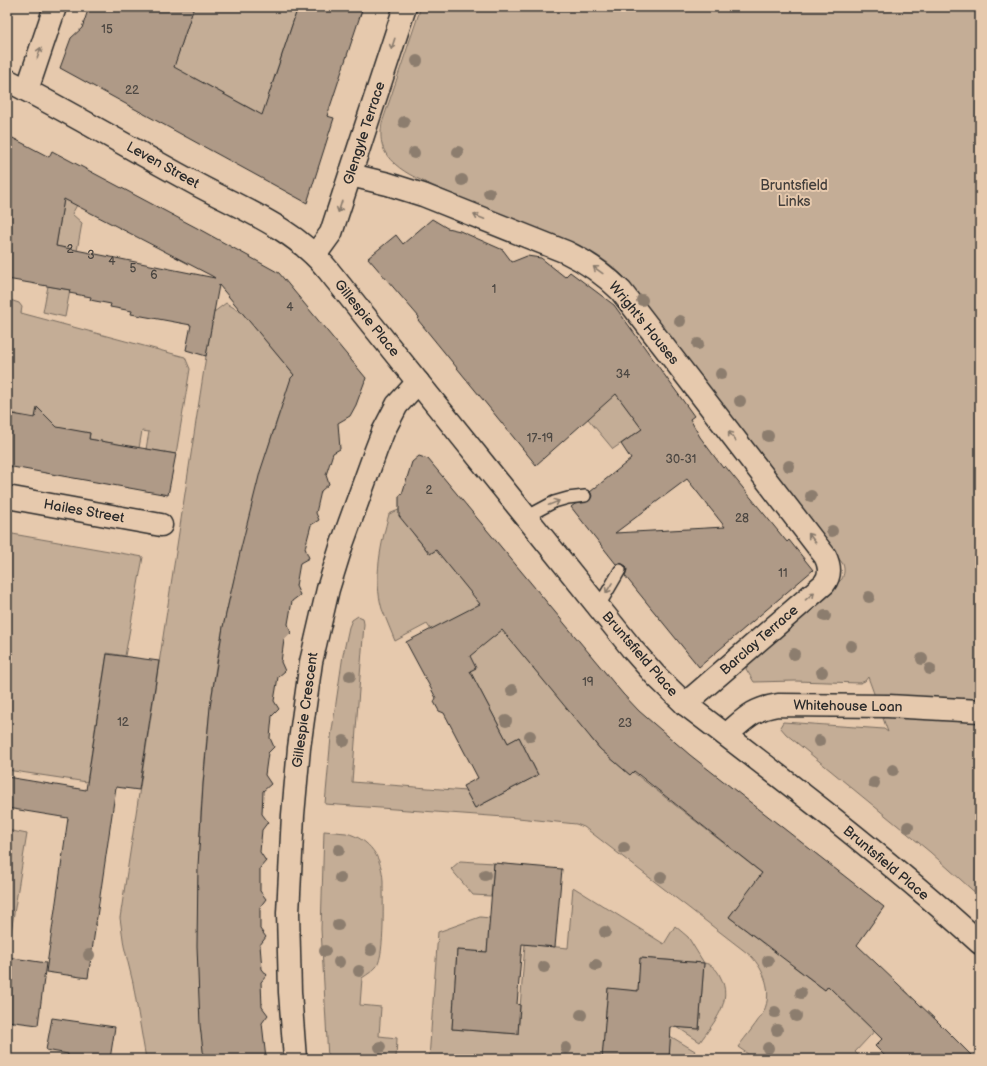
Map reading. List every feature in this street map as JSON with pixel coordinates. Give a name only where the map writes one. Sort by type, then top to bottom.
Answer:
[{"type":"street","points":[[27,90],[55,7]]},
{"type":"street","name":"Glengyle Terrace","points":[[315,255],[331,233],[405,7]]},
{"type":"street","name":"Leven Street","points":[[7,80],[196,184],[268,221],[295,239],[315,255]]},
{"type":"street","name":"Wright's Houses","points":[[351,175],[405,189],[455,207],[566,252],[582,260],[608,278],[621,291],[825,556],[829,564],[829,572]]},
{"type":"street","name":"Gillespie Place","points":[[315,255],[418,382]]},
{"type":"street","name":"Bruntsfield Place","points":[[418,382],[656,676],[685,704],[823,810],[980,943]]},
{"type":"street","name":"Gillespie Crescent","points":[[295,1059],[290,992],[288,913],[293,815],[299,748],[311,662],[319,624],[340,552],[374,456],[384,432],[398,406],[418,382]]},
{"type":"street","name":"Hailes Street","points":[[7,497],[160,525]]},
{"type":"street","name":"Barclay Terrace","points":[[685,704],[821,586],[826,580],[829,572]]},
{"type":"street","name":"Whitehouse Loan","points":[[726,735],[753,712],[766,707],[778,705],[888,706],[980,711]]},
{"type":"lane","points":[[526,517],[554,502],[568,498],[585,496]]},
{"type":"lane","points":[[599,606],[620,570]]},
{"type":"green space","points":[[194,7],[298,7],[271,87],[277,89],[272,129],[257,112],[194,78],[189,93],[159,46],[179,52]]},
{"type":"green space","name":"Bruntsfield Links","points":[[421,7],[980,7],[980,897],[930,852],[786,734],[780,727],[783,722],[884,729],[888,732],[868,677],[865,681],[860,683],[795,681],[754,682],[746,669],[751,657],[842,579],[844,572],[843,564],[623,276],[613,267],[582,247],[474,204],[410,175],[391,160],[384,151],[381,141],[382,123]]},
{"type":"green space","points":[[64,199],[77,205],[72,214],[82,223],[77,251],[56,246]]},
{"type":"green space","points":[[48,286],[70,290],[65,317],[43,312]]},
{"type":"green space","points":[[7,299],[19,303],[22,307],[21,313],[185,357],[190,369],[176,454],[146,449],[149,432],[142,431],[139,448],[89,439],[90,433],[69,430],[49,432],[51,421],[46,416],[36,414],[32,429],[20,419],[17,414],[7,413]]},
{"type":"green space","points":[[226,303],[244,314],[294,375],[278,416],[265,458],[223,627],[212,695],[203,788],[198,873],[199,997],[204,1059],[146,1059],[120,918],[206,356],[214,312]]},
{"type":"green space","points":[[578,341],[642,429],[613,449],[588,419]]},
{"type":"green space","points":[[401,509],[415,536],[430,554],[436,550],[583,726],[594,733],[590,737],[599,748],[630,775],[633,772],[763,874],[729,917],[764,944],[781,923],[801,955],[793,966],[825,990],[828,986],[870,1027],[905,990],[909,994],[855,1052],[859,1056],[856,1059],[755,1059],[738,1047],[764,1011],[767,1003],[768,996],[766,981],[756,962],[751,956],[584,827],[576,824],[518,818],[325,804],[331,737],[343,655],[349,627],[352,620],[358,616],[363,618],[364,624],[352,782],[466,791],[475,808],[538,775],[519,737],[508,743],[470,671],[476,668],[431,630],[427,624],[395,641],[382,609],[379,597],[378,573],[383,537],[389,514]]},
{"type":"green space","points":[[7,533],[143,557],[125,656],[107,653],[87,782],[7,770]]},
{"type":"green space","points":[[7,830],[27,834],[10,938],[7,937]]},
{"type":"green space","points":[[324,831],[346,833],[362,840],[373,851],[380,865],[383,881],[383,926],[380,959],[377,966],[362,978],[360,1005],[381,1007],[379,1036],[397,1038],[396,1059],[328,1059],[321,929]]},
{"type":"green space","points":[[460,861],[494,863],[491,896],[473,895],[451,869]]},
{"type":"green space","points":[[573,887],[664,944],[675,926],[688,937],[704,963],[641,958],[638,991],[608,989],[602,1059],[429,1059],[438,932],[480,917],[490,918],[487,952],[457,950],[455,982],[461,983],[454,997],[452,1029],[518,1034],[525,944],[568,948]]},
{"type":"green space","points":[[704,963],[714,967],[717,971],[724,985],[725,994],[724,1003],[716,1019],[700,1042],[677,1027],[699,1029]]},
{"type":"green space","points":[[670,1036],[695,1051],[690,1059],[669,1059]]},
{"type":"building","points":[[89,7],[194,7],[174,67],[262,115],[298,7],[363,7],[327,116],[334,118],[307,203],[60,68],[71,38],[82,28]]},
{"type":"building","points":[[7,135],[49,157],[52,151],[279,273],[366,378],[356,405],[350,416],[338,423],[340,449],[333,453],[326,475],[329,484],[321,491],[316,513],[319,520],[311,525],[305,548],[309,558],[300,563],[296,586],[300,595],[292,601],[288,624],[291,633],[284,640],[281,662],[285,671],[278,677],[274,701],[279,709],[272,716],[270,738],[274,747],[268,753],[265,775],[271,784],[263,791],[262,814],[268,822],[262,830],[260,852],[266,861],[260,868],[260,891],[266,899],[260,907],[260,929],[266,937],[260,945],[262,969],[267,975],[261,982],[262,1007],[268,1015],[262,1023],[266,1059],[204,1059],[200,1025],[197,946],[198,866],[210,707],[223,627],[260,472],[291,378],[294,375],[219,285],[206,356],[186,350],[191,325],[131,314],[132,311],[110,307],[111,304],[90,300],[91,297],[69,293],[70,290],[7,279]],"holes":[[[64,199],[215,278],[56,246]]]},
{"type":"building","points":[[432,219],[447,228],[460,231],[503,250],[512,262],[527,256],[541,258],[565,277],[570,272],[614,305],[694,416],[690,419],[700,437],[723,468],[725,466],[787,542],[789,540],[813,570],[699,667],[625,576],[627,570],[626,566],[620,563],[616,564],[571,507],[575,504],[589,501],[592,496],[590,492],[631,459],[621,444],[642,429],[616,394],[536,465],[418,320],[419,317],[368,258],[396,235],[403,244]],"holes":[[[687,479],[725,527],[615,533]]]},
{"type":"building","points":[[37,407],[57,427],[90,433],[89,439],[176,454],[168,495],[7,466],[7,413],[35,418]]},
{"type":"building","points":[[419,456],[428,459],[623,694],[639,711],[690,755],[884,907],[857,945],[975,1059],[888,1059],[875,1046],[882,1039],[828,986],[825,990],[729,917],[762,873],[634,771],[630,775],[600,749],[502,630],[470,656],[476,668],[470,671],[508,743],[519,737],[538,775],[475,808],[463,786],[478,778],[444,713],[439,711],[434,702],[436,698],[406,642],[480,604],[436,550],[430,554],[399,516],[399,496],[402,494],[412,462]]},
{"type":"building","points":[[107,654],[159,661],[139,790],[116,787],[88,978],[46,972],[68,818],[7,808],[7,777],[86,790]]},
{"type":"building","points":[[494,863],[562,869],[555,947],[522,944],[517,1004],[520,1005],[518,1034],[452,1029],[457,950],[487,952]]},
{"type":"building","points":[[7,957],[46,963],[38,1025],[7,1021]]},
{"type":"building","points":[[640,958],[704,963],[699,1029],[671,1027],[669,1059],[602,1059],[608,988],[638,991]]},
{"type":"building","points":[[52,1018],[115,1027],[110,1059],[67,1059],[68,1054],[46,1050]]}]
